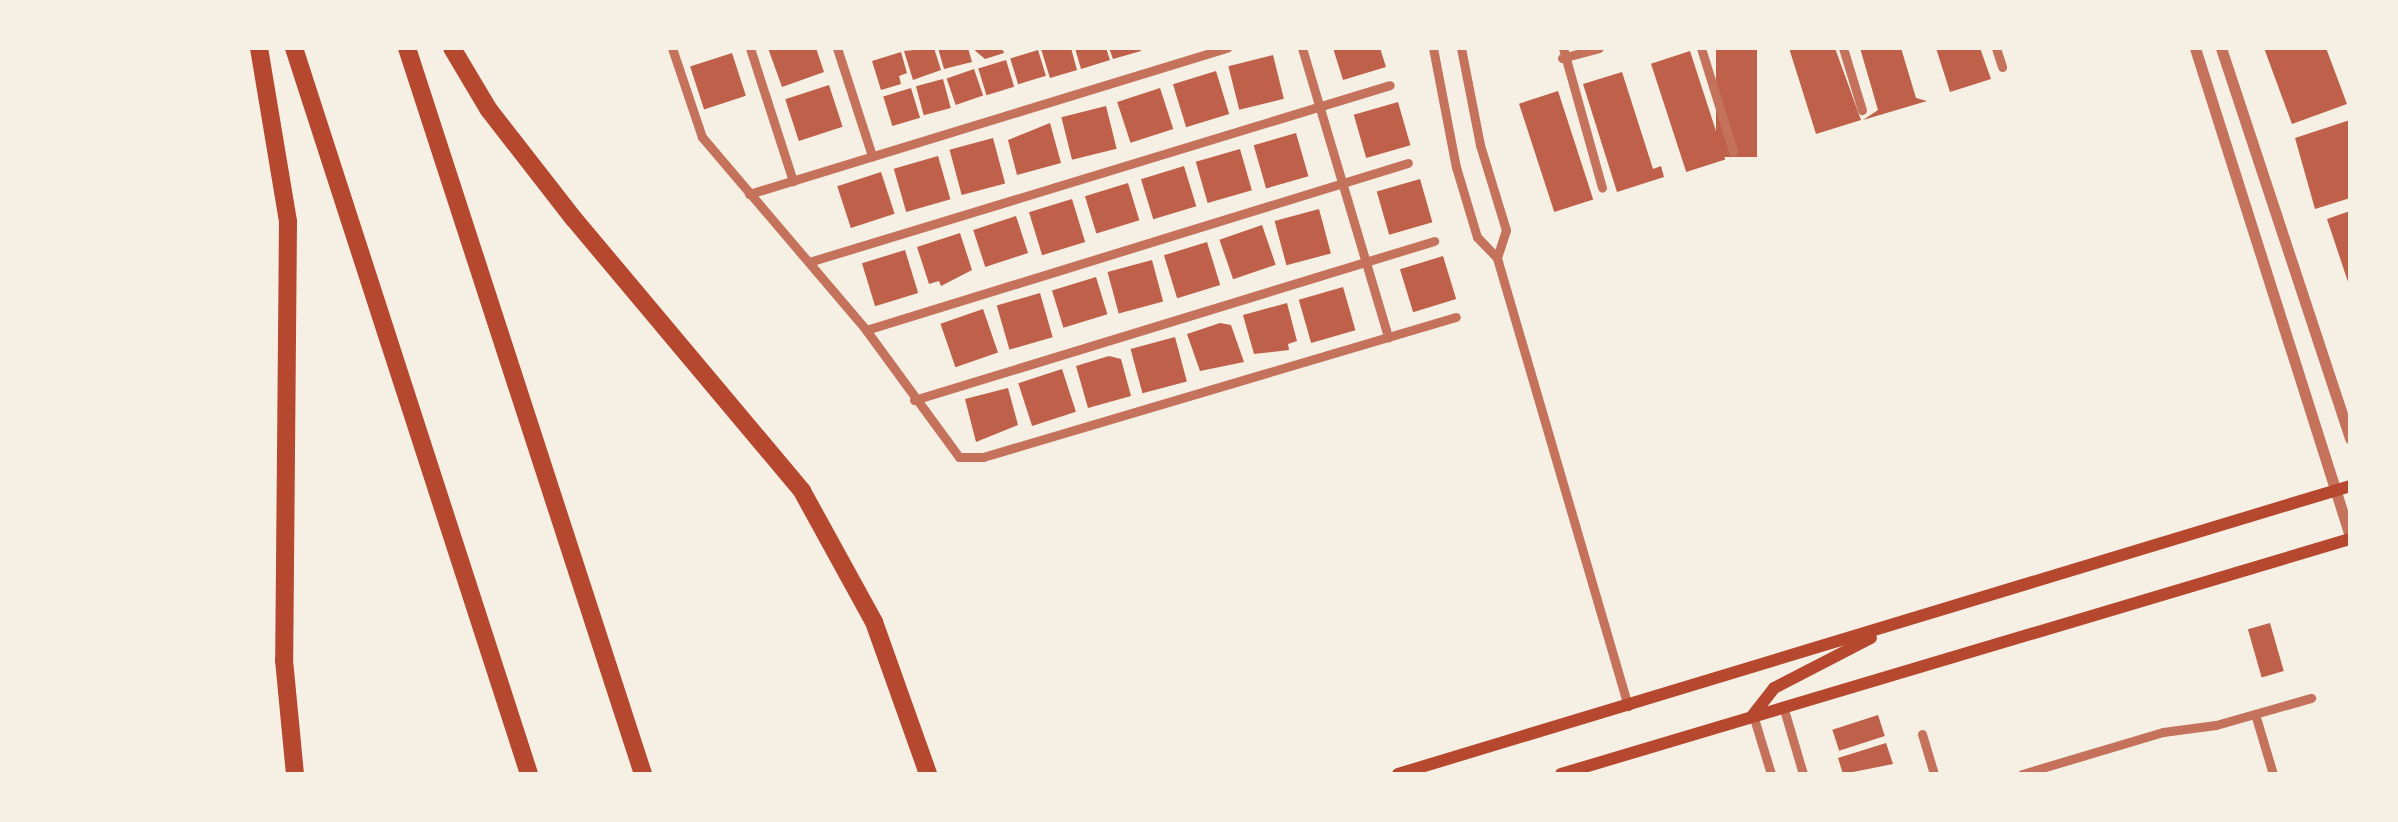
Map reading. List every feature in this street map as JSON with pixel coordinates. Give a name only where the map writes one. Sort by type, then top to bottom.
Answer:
[{"type":"highway","points":[[259,48],[288,222],[284,660],[295,774]]},
{"type":"highway","points":[[294,48],[529,774]]},
{"type":"highway","points":[[407,48],[642,774]]},
{"type":"highway","points":[[452,48],[489,110],[574,219],[802,491],[874,622],[928,774]]},
{"type":"main road","points":[[1398,774],[2343,488]]},
{"type":"main road","points":[[1561,774],[2350,537]]},
{"type":"main road","points":[[1753,715],[1774,688],[1900,623]]},
{"type":"street","points":[[672,48],[702,137],[866,330],[950,451],[969,458],[1456,317]]},
{"type":"street","points":[[750,48],[793,181]]},
{"type":"street","points":[[840,48],[872,156]]},
{"type":"street","points":[[748,194],[1227,48]]},
{"type":"street","points":[[1302,48],[1388,337]]},
{"type":"street","points":[[1433,48],[1477,237],[1498,258],[1628,706]]},
{"type":"street","points":[[1461,48],[1480,145],[1506,230],[1498,258]]},
{"type":"street","points":[[1599,48],[1562,53],[1602,188]]},
{"type":"street","points":[[1701,48],[1733,151]]},
{"type":"street","points":[[1844,48],[1862,110]]},
{"type":"street","points":[[1996,48],[2002,67]]},
{"type":"street","points":[[2195,48],[2343,488],[2350,537]]},
{"type":"street","points":[[2221,48],[2350,438]]},
{"type":"street","points":[[809,262],[1390,85]]},
{"type":"street","points":[[866,330],[1408,163]]},
{"type":"street","points":[[914,400],[1434,241]]},
{"type":"street","points":[[2022,774],[2162,732],[2255,714],[2312,698]]},
{"type":"street","points":[[1783,706],[1803,774]]},
{"type":"street","points":[[2255,714],[2273,774]]},
{"type":"street","points":[[1753,715],[1771,774]]},
{"type":"street","points":[[1922,734],[1934,774]]},
{"type":"building","points":[[768,48],[816,48],[824,72],[782,87]]},
{"type":"building","points":[[934,48],[941,70],[913,80],[904,51]]},
{"type":"building","points":[[938,48],[968,48],[972,62],[944,69]]},
{"type":"building","points":[[972,48],[1002,48],[1004,53],[985,59]]},
{"type":"building","points":[[1071,48],[1077,70],[1050,78],[1041,49]]},
{"type":"building","points":[[1075,48],[1106,48],[1110,60],[1081,69]]},
{"type":"building","points":[[1109,48],[1140,48],[1141,51],[1113,59]]},
{"type":"building","points":[[1333,48],[1380,48],[1386,67],[1343,80]]},
{"type":"building","points":[[1716,48],[1757,48],[1757,157],[1716,157]]},
{"type":"building","points":[[1789,48],[1835,48],[1861,120],[1816,134]]},
{"type":"building","points":[[1860,48],[1901,48],[1916,98],[1927,101],[1863,120],[1878,110]]},
{"type":"building","points":[[1936,48],[1980,48],[1991,79],[1950,92]]},
{"type":"building","points":[[2264,48],[2326,48],[2347,104],[2292,124]]},
{"type":"building","points":[[1038,50],[1046,76],[1018,84],[1010,58]]},
{"type":"building","points":[[1690,51],[1725,159],[1686,172],[1651,64]]},
{"type":"building","points":[[901,52],[907,73],[899,76],[901,84],[881,90],[872,61]]},
{"type":"building","points":[[732,53],[746,96],[704,109],[690,67]]},
{"type":"building","points":[[1273,55],[1284,99],[1239,110],[1228,66]]},
{"type":"building","points":[[1006,60],[1014,87],[986,95],[978,68]]},
{"type":"building","points":[[974,69],[983,95],[956,105],[947,78]]},
{"type":"building","points":[[1216,71],[1229,114],[1186,127],[1173,84]]},
{"type":"building","points":[[1622,72],[1653,169],[1661,166],[1664,177],[1617,192],[1583,84]]},
{"type":"building","points":[[943,79],[951,108],[924,115],[916,86]]},
{"type":"building","points":[[829,85],[843,127],[799,141],[785,99]]},
{"type":"building","points":[[911,88],[920,118],[892,126],[883,96]]},
{"type":"building","points":[[1160,88],[1173,129],[1130,143],[1117,102]]},
{"type":"building","points":[[1558,91],[1593,199],[1554,212],[1519,104]]},
{"type":"building","points":[[1398,102],[1410,145],[1366,158],[1354,115]]},
{"type":"building","points":[[1106,106],[1117,149],[1072,160],[1061,117]]},
{"type":"building","points":[[2350,120],[2350,198],[2315,209],[2295,138]]},
{"type":"building","points":[[1050,123],[1061,163],[1017,175],[1008,140]]},
{"type":"building","points":[[1296,133],[1308,176],[1266,188],[1254,145]]},
{"type":"building","points":[[993,138],[1005,183],[962,195],[950,150]]},
{"type":"building","points":[[1240,149],[1252,190],[1208,203],[1196,162]]},
{"type":"building","points":[[938,156],[950,199],[906,212],[894,169]]},
{"type":"building","points":[[1184,166],[1196,206],[1153,219],[1141,179]]},
{"type":"building","points":[[881,172],[895,214],[851,228],[837,186]]},
{"type":"building","points":[[1420,179],[1432,222],[1389,235],[1377,191]]},
{"type":"building","points":[[1128,183],[1139,220],[1096,233],[1085,196]]},
{"type":"building","points":[[1072,199],[1085,242],[1042,255],[1029,212]]},
{"type":"building","points":[[1319,209],[1331,253],[1286,265],[1275,221]]},
{"type":"building","points":[[2350,211],[2350,288],[2327,219]]},
{"type":"building","points":[[1016,216],[1028,253],[985,267],[973,230]]},
{"type":"building","points":[[1262,225],[1276,265],[1233,279],[1219,240]]},
{"type":"building","points":[[960,233],[972,270],[941,286],[939,281],[929,284],[917,247]]},
{"type":"building","points":[[1207,242],[1220,285],[1177,298],[1164,255]]},
{"type":"building","points":[[905,250],[918,293],[875,306],[862,263]]},
{"type":"building","points":[[1443,256],[1456,299],[1413,312],[1400,269]]},
{"type":"building","points":[[1152,260],[1163,302],[1119,313],[1108,272]]},
{"type":"building","points":[[1096,277],[1107,314],[1063,328],[1052,290]]},
{"type":"building","points":[[1343,287],[1355,330],[1311,343],[1299,300]]},
{"type":"building","points":[[1040,293],[1053,337],[1009,350],[997,305]]},
{"type":"building","points":[[1287,303],[1297,341],[1288,344],[1289,350],[1254,354],[1243,315]]},
{"type":"building","points":[[983,309],[998,352],[955,367],[940,324]]},
{"type":"building","points":[[1220,323],[1231,325],[1244,362],[1200,371],[1187,334]]},
{"type":"building","points":[[1175,337],[1187,381],[1142,393],[1131,349]]},
{"type":"building","points":[[1109,356],[1121,359],[1131,396],[1088,408],[1076,366]]},
{"type":"building","points":[[1062,369],[1076,412],[1032,426],[1018,383]]},
{"type":"building","points":[[1008,388],[1018,425],[976,442],[965,399]]},
{"type":"building","points":[[2270,623],[2284,671],[2262,677],[2248,629]]},
{"type":"building","points":[[1878,715],[1885,736],[1839,751],[1832,730]]},
{"type":"building","points":[[1886,743],[1893,764],[1843,774],[1838,758]]}]
